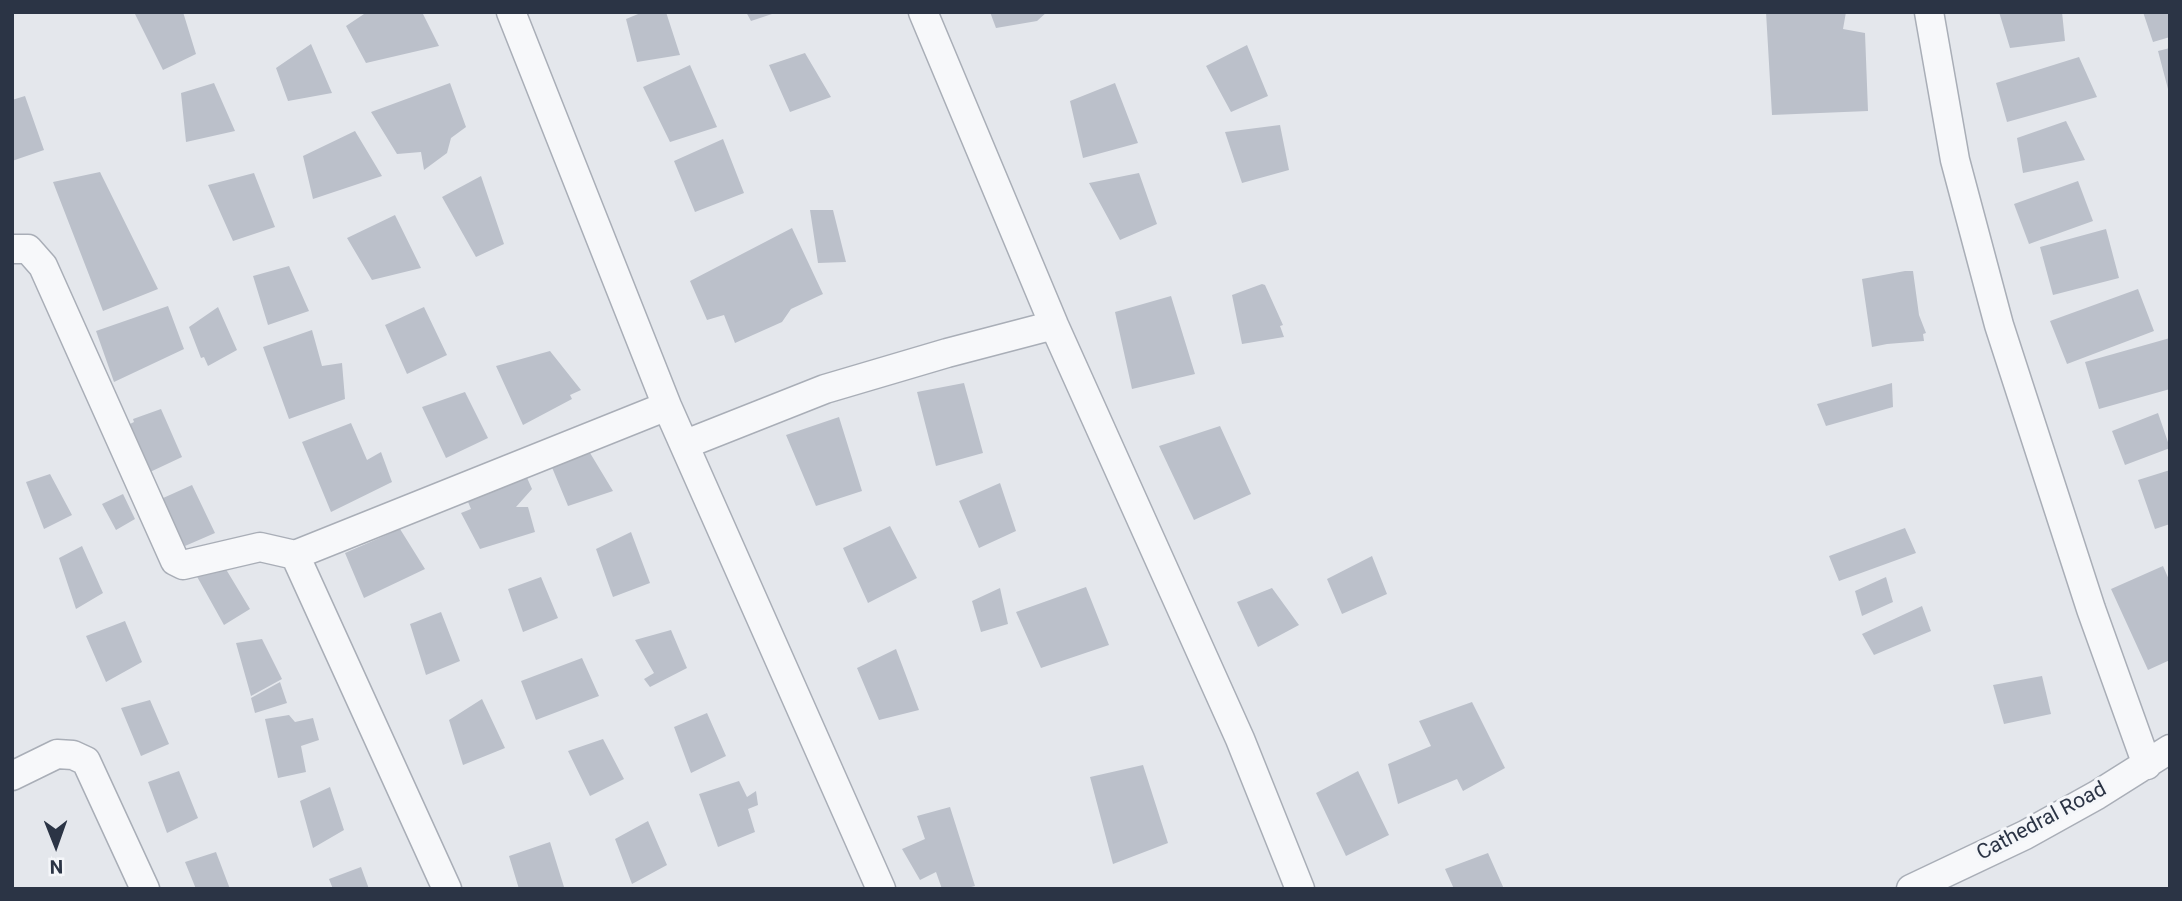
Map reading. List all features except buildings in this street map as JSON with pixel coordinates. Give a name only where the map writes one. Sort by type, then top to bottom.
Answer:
[{"type":"street","points":[[511,12],[667,406],[881,889]]},
{"type":"street","points":[[923,12],[1054,325],[1240,739],[1300,889]]},
{"type":"street","points":[[1929,12],[1955,160],[1999,325],[2091,609],[2147,765]]},
{"type":"street","points":[[12,249],[28,249],[43,266],[175,561],[183,565],[192,565],[247,548],[260,547],[295,555],[667,406]]},
{"type":"street","points":[[686,444],[825,389],[1054,325]]},
{"type":"street","points":[[295,555],[447,889]]},
{"type":"street","name":"Cathedral Road","points":[[1911,889],[2025,835],[2170,749]]},
{"type":"street","points":[[12,776],[57,754],[73,755],[86,761],[145,889]]}]
